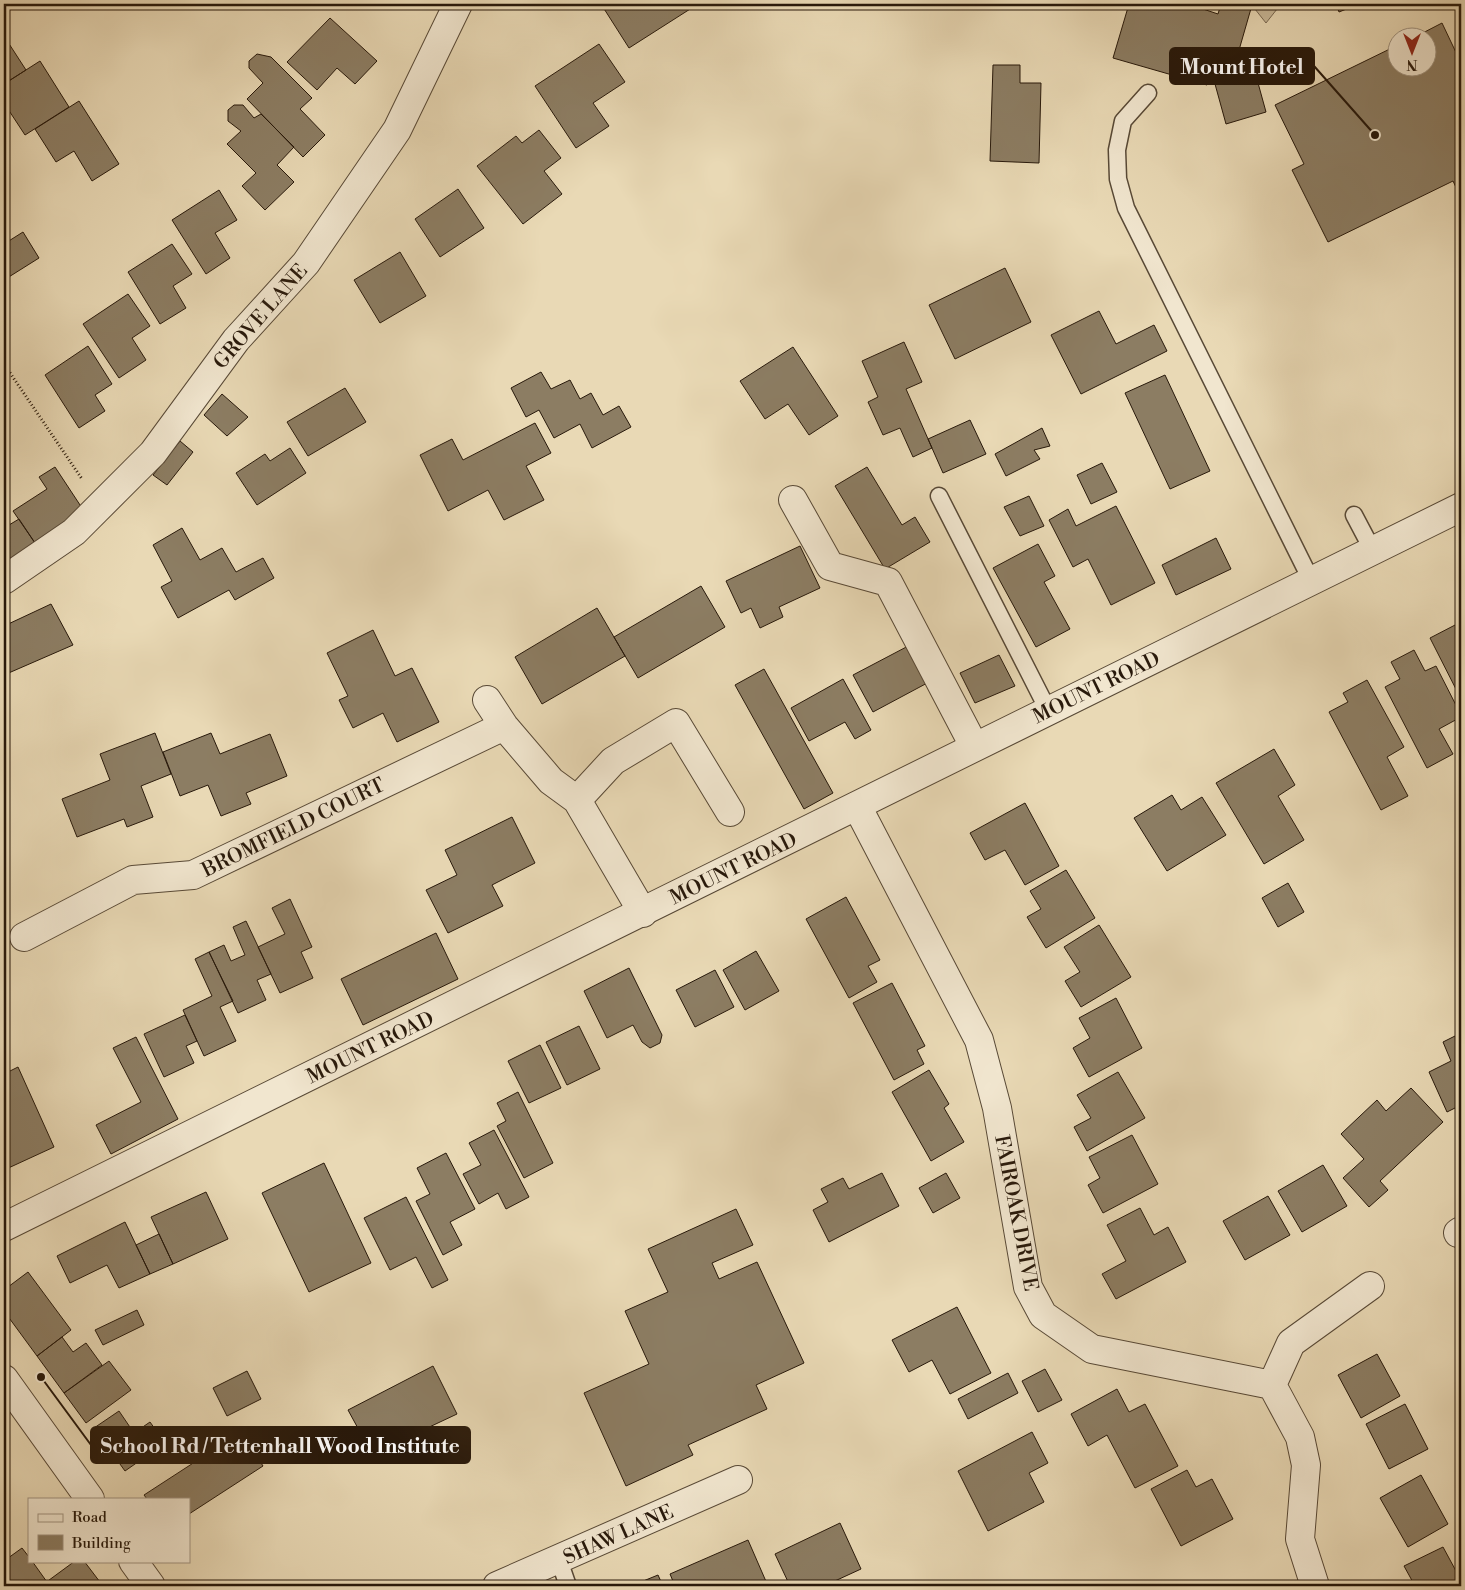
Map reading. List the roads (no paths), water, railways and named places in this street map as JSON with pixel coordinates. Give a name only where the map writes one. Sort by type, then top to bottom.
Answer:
[{"type":"street","name":"GROVE LANE","points":[[4,580],[74,532],[153,453],[236,340],[306,263],[397,130],[458,4]]},
{"type":"street","points":[[793,500],[830,566],[888,582],[974,746]]},
{"type":"street","name":"MOUNT ROAD","points":[[4,1226],[643,913],[974,746],[1312,582],[1461,507]]},
{"type":"street","points":[[487,700],[504,726],[551,781],[577,800],[643,913]]},
{"type":"street","points":[[577,800],[613,761],[676,723],[730,812]]},
{"type":"street","name":"BROMFIELD COURT","points":[[24,937],[133,880],[193,875],[504,726]]},
{"type":"street","name":"FAIROAK DRIVE","points":[[857,806],[978,1040],[997,1108],[1028,1287],[1043,1315],[1092,1349],[1272,1385]]},
{"type":"street","points":[[1306,1583],[1300,1539],[1306,1465],[1300,1437],[1272,1385],[1291,1343],[1370,1286]]},
{"type":"street","points":[[4,1379],[89,1498]]},
{"type":"street","name":"SHAW LANE","points":[[498,1586],[738,1480]]},
{"type":"street","points":[[135,1562],[151,1586]]},
{"type":"lane","points":[[1148,93],[1123,121],[1117,150],[1118,180],[1126,208],[1312,582]]},
{"type":"lane","points":[[939,496],[1048,710]]},
{"type":"lane","points":[[1354,515],[1373,551]]},
{"type":"lane","points":[[558,1560],[568,1586]]},
{"type":"place","name":"Mount Hotel","points":[[1375,135]]},
{"type":"place","name":"School Rd / Tettenhall Wood Institute","points":[[41,1377]]}]
